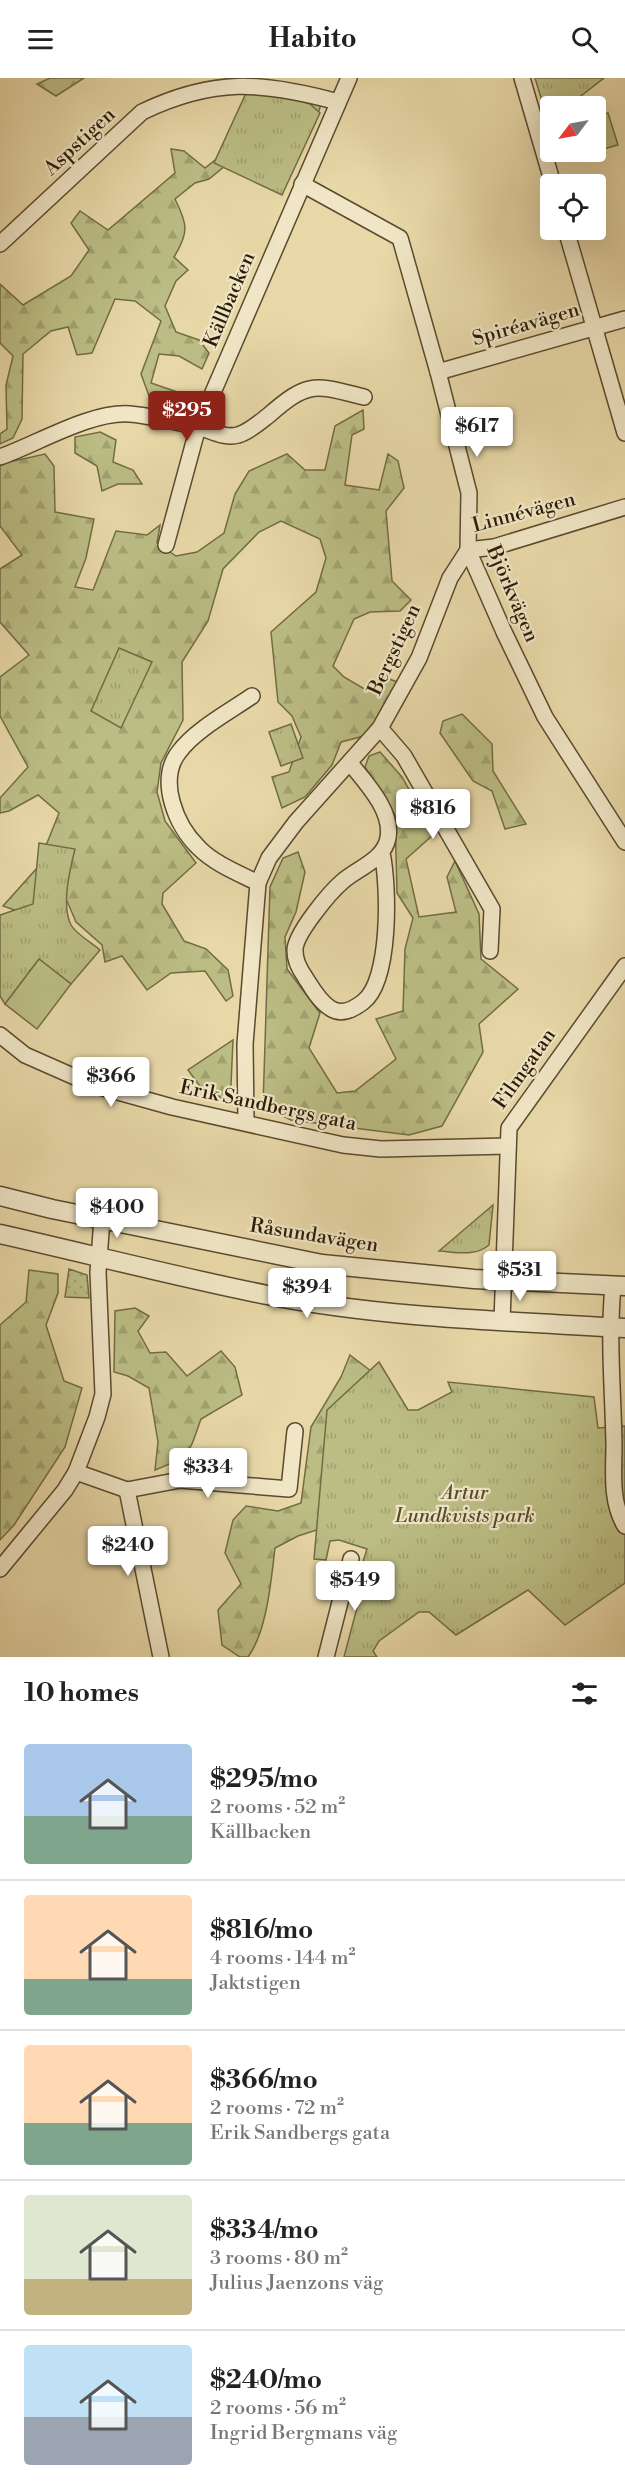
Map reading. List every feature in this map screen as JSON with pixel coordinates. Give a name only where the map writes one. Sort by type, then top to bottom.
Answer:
[{"type":"street","name":"Källbacken","points":[[166,545],[198,427],[349,78]]},
{"type":"street","points":[[522,78],[550,174]]},
{"type":"street","name":"Aspstigen","points":[[0,244],[142,112],[183,88],[207,81],[268,83],[338,102]]},
{"type":"street","name":"Björkvägen","points":[[302,184],[400,238],[469,493],[468,550],[545,717],[625,842]]},
{"type":"street","points":[[569,240],[625,433]]},
{"type":"street","name":"Spiréavägen","points":[[438,372],[625,319]]},
{"type":"street","points":[[0,457],[78,424],[114,415],[129,414],[198,427],[225,435],[238,435],[258,424],[290,396],[304,388],[323,387],[364,397]]},
{"type":"street","name":"Linnévägen","points":[[468,550],[494,547],[625,507]]},
{"type":"street","name":"Bergstigen","points":[[246,1124],[245,1044],[258,883],[269,858],[296,822],[380,728],[419,658],[450,578],[468,550]]},
{"type":"street","points":[[252,696],[213,722],[180,750],[170,770],[169,783],[172,803],[184,828],[198,848],[216,862],[258,883]]},
{"type":"street","points":[[380,728],[404,756],[492,909],[490,951]]},
{"type":"street","points":[[350,763],[369,786],[384,811],[389,826],[388,840],[382,853],[342,882],[301,932],[296,942],[295,952],[300,969],[323,1004],[334,1011],[343,1012],[357,1007],[370,997],[381,973],[385,953],[385,868],[382,853]]},
{"type":"street","name":"Filmgatan","points":[[502,1321],[509,1128],[625,966]]},
{"type":"street","name":"Erik Sandbergs gata","points":[[0,1035],[25,1055],[93,1085],[131,1097],[246,1124],[343,1145],[381,1149],[508,1146]]},
{"type":"street","name":"Råsundavägen","points":[[0,1196],[321,1264],[504,1282],[619,1286]]},
{"type":"street","points":[[0,1569],[66,1490],[76,1472],[103,1394],[99,1255],[102,1219]]},
{"type":"street","points":[[0,1234],[267,1295],[373,1311],[617,1328]]},
{"type":"street","points":[[619,1286],[617,1328],[619,1433],[612,1483],[625,1526]]},
{"type":"street","points":[[76,1472],[127,1490],[180,1480],[289,1489],[295,1431]]},
{"type":"street","points":[[127,1490],[161,1657]]},
{"type":"street","points":[[326,1657],[351,1559]]},
{"type":"green space","points":[[50,78],[84,78],[56,96],[37,84]]},
{"type":"green space","points":[[535,78],[604,78],[581,96],[540,96]]},
{"type":"green space","points":[[261,89],[310,104],[320,113],[282,195],[214,163],[247,91]]},
{"type":"green space","points":[[282,100],[321,104],[315,124],[225,166],[209,179],[195,183],[175,199],[185,228],[182,241],[174,257],[188,270],[176,281],[165,306],[176,332],[199,340],[209,353],[202,369],[179,356],[159,354],[151,383],[186,395],[195,404],[189,416],[152,404],[141,374],[161,321],[135,301],[115,299],[92,353],[77,355],[68,327],[51,331],[23,354],[22,419],[13,438],[0,444],[0,434],[7,429],[6,385],[13,356],[0,343],[0,284],[23,305],[71,276],[89,250],[71,223],[80,211],[108,230],[175,173],[171,149],[184,151],[205,168],[234,145]]},
{"type":"green space","points":[[608,113],[618,145],[606,148],[606,114]]},
{"type":"green space","points":[[363,410],[364,429],[352,435],[345,485],[379,490],[388,454],[398,461],[404,488],[386,511],[392,581],[411,600],[400,611],[370,612],[354,619],[333,666],[344,677],[366,690],[382,676],[397,682],[368,735],[341,742],[332,765],[305,797],[282,808],[272,777],[289,772],[301,737],[292,716],[278,702],[271,632],[316,592],[326,558],[320,539],[281,521],[259,532],[223,569],[208,621],[182,662],[183,720],[161,763],[157,792],[165,821],[196,863],[163,893],[162,904],[184,941],[206,949],[228,970],[233,996],[226,1001],[205,971],[171,973],[147,990],[122,956],[105,962],[102,945],[76,922],[67,901],[20,912],[3,906],[37,868],[59,813],[38,795],[9,811],[0,813],[0,798],[28,767],[0,716],[0,677],[29,655],[0,622],[0,569],[22,555],[0,526],[0,464],[45,454],[54,466],[55,512],[94,519],[86,558],[75,587],[93,590],[116,531],[147,535],[160,525],[157,543],[176,556],[197,552],[224,533],[235,494],[249,471],[287,454],[305,470],[325,470],[335,426]]},
{"type":"green space","points":[[100,432],[116,440],[113,462],[133,470],[142,484],[118,484],[102,491],[97,466],[75,453],[75,437]]},
{"type":"green space","points":[[119,648],[152,662],[121,728],[91,711]]},
{"type":"green space","points":[[462,714],[492,744],[493,771],[526,824],[505,829],[492,791],[473,781],[440,733],[443,721]]},
{"type":"green space","points":[[291,724],[303,758],[281,766],[269,732]]},
{"type":"green space","points":[[380,752],[402,777],[434,834],[406,859],[419,917],[456,912],[447,877],[455,861],[479,914],[481,959],[518,989],[479,1024],[483,1052],[442,1126],[409,1135],[291,1120],[263,1106],[270,887],[283,858],[298,852],[305,872],[296,912],[285,937],[287,969],[320,1013],[309,1048],[337,1093],[355,1091],[396,1059],[376,1019],[403,1011],[405,949],[413,918],[397,893],[395,815],[365,767],[369,756]]},
{"type":"green space","points":[[39,843],[75,849],[67,887],[68,917],[77,932],[100,950],[71,984],[39,959],[5,1004],[0,996],[0,915],[33,904]]},
{"type":"green space","points":[[39,959],[71,984],[37,1029],[5,1004]]},
{"type":"green space","points":[[233,1040],[231,1085],[225,1100],[199,1085],[188,1070]]},
{"type":"green space","points":[[493,1205],[489,1245],[472,1252],[439,1251]]},
{"type":"green space","points":[[69,1269],[87,1275],[89,1298],[65,1297]]},
{"type":"green space","points":[[29,1270],[58,1274],[58,1293],[46,1325],[64,1381],[82,1388],[65,1447],[14,1525],[0,1540],[0,1325],[26,1302]]},
{"type":"green space","points":[[135,1308],[149,1316],[138,1331],[150,1353],[166,1352],[187,1376],[221,1351],[235,1367],[242,1395],[201,1419],[187,1452],[176,1461],[155,1470],[158,1442],[149,1388],[128,1376],[114,1372],[115,1311]]},
{"type":"green space","points":[[350,1355],[380,1378],[323,1528],[298,1536],[275,1548],[267,1605],[260,1634],[248,1657],[240,1657],[222,1645],[218,1610],[241,1584],[225,1553],[233,1520],[246,1506],[278,1511],[301,1503],[311,1427],[341,1377]]},
{"type":"green space","name":"Artur Lundkvists park","points":[[379,1362],[408,1410],[418,1410],[452,1392],[448,1382],[594,1397],[598,1428],[625,1426],[625,1583],[565,1625],[528,1590],[456,1635],[429,1612],[419,1612],[379,1641],[373,1651],[377,1657],[344,1657],[368,1566],[363,1562],[367,1549],[339,1540],[330,1541],[326,1560],[314,1559],[327,1410]]}]
